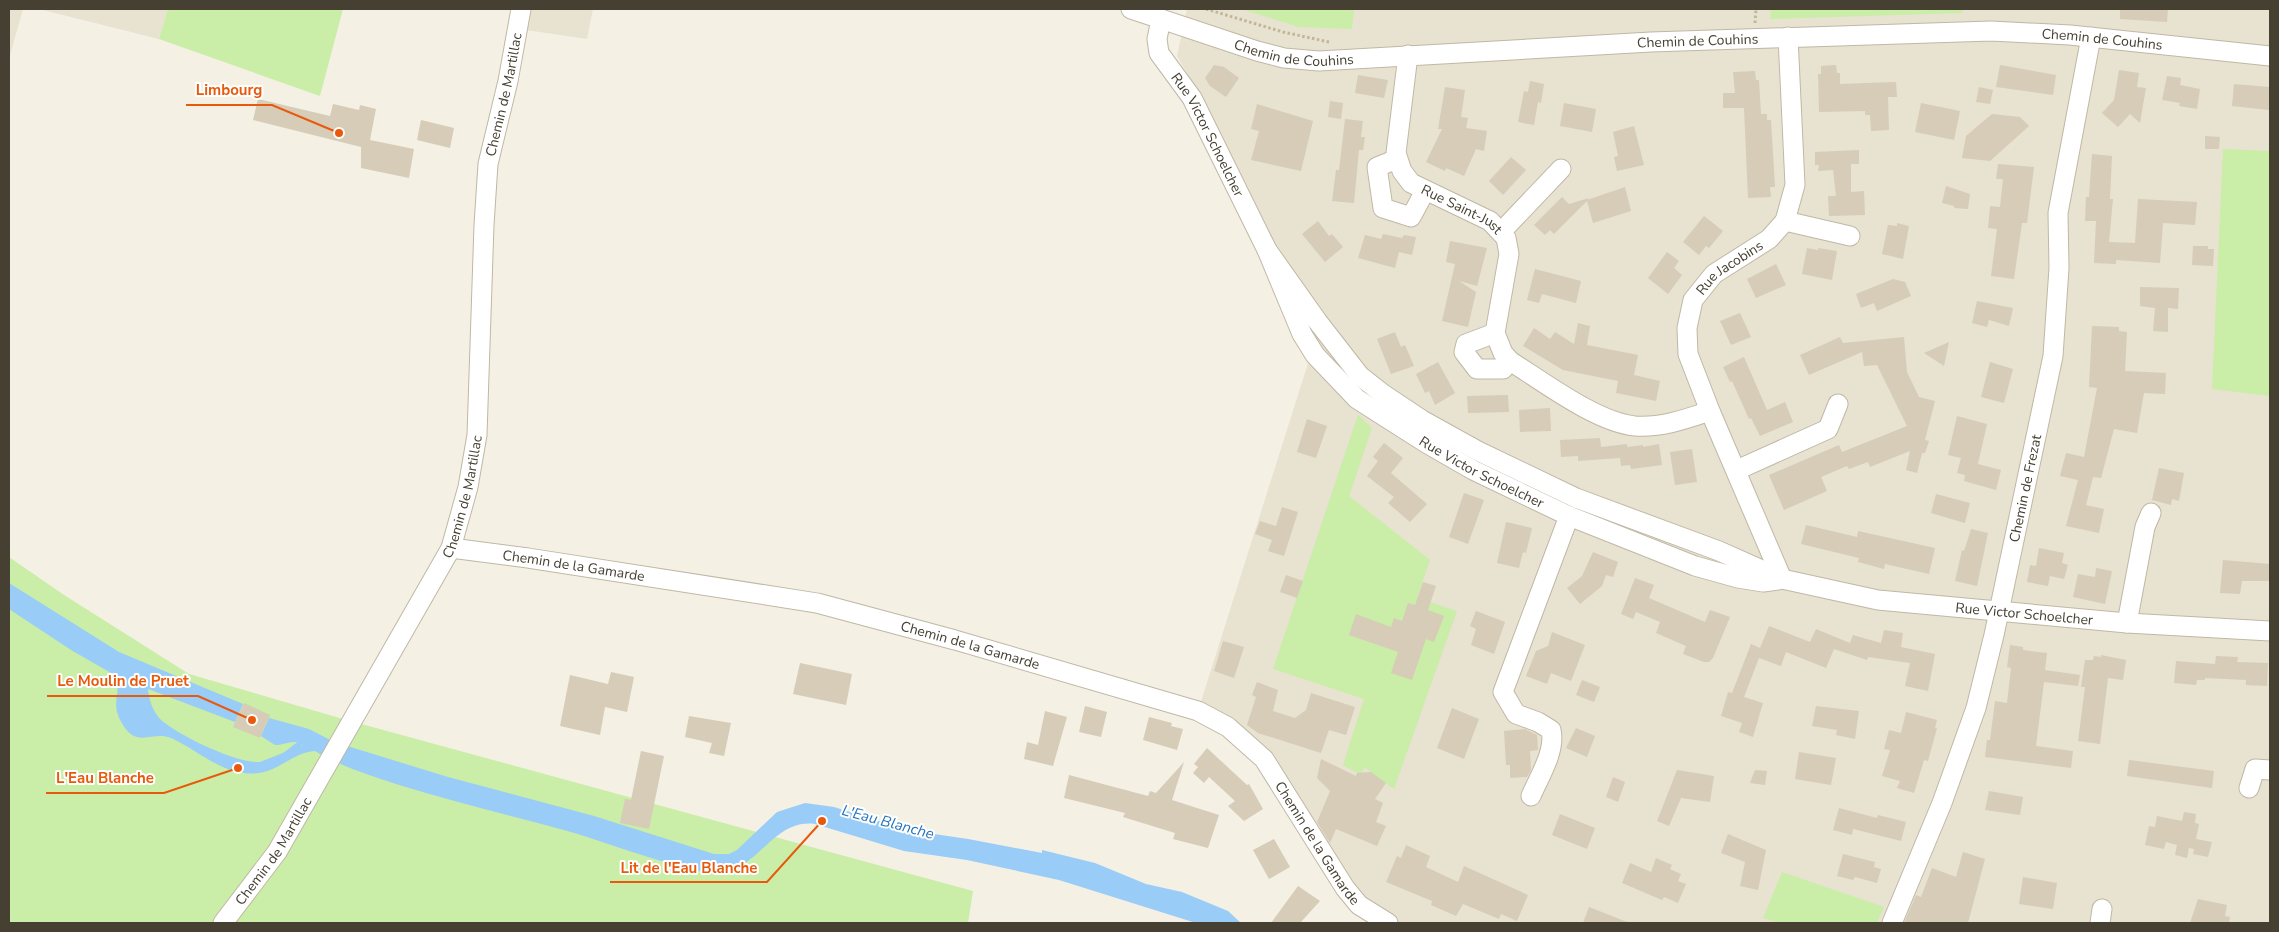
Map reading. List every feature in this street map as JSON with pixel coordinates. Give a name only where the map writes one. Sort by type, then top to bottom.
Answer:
[{"type":"street","name":"Chemin de Martillac","points":[[222,923],[278,852],[451,548],[468,487],[477,435],[484,225],[488,164],[508,81],[521,9]]},
{"type":"street","name":"Chemin de Couhins","points":[[1131,9],[1256,51],[1298,60],[1319,61],[1408,54],[1651,42],[1991,31],[2091,37],[2270,56]]},
{"type":"street","name":"Rue Victor Schoelcher","points":[[1161,19],[1157,40],[1159,52],[1192,98],[1266,250],[1302,334],[1315,355],[1357,399],[1465,465],[1569,516],[1643,546],[1738,578],[1763,582],[1782,579]]},
{"type":"street","name":"Rue Jacobins","points":[[1782,579],[1710,411],[1688,354],[1686,328],[1694,300],[1714,274],[1769,239],[1786,221],[1795,185],[1788,37]]},
{"type":"street","name":"Chemin de Frezat","points":[[1892,923],[1942,804],[1976,708],[1998,612],[2053,356],[2059,268],[2058,213],[2091,37]]},
{"type":"street","points":[[1408,54],[1397,159],[1377,166],[1382,208],[1411,217],[1424,191]]},
{"type":"street","name":"Rue Saint-Just","points":[[1397,159],[1405,177],[1424,191],[1490,221],[1502,231],[1508,245],[1509,254],[1495,333]]},
{"type":"street","points":[[1502,231],[1561,169]]},
{"type":"street","points":[[1786,221],[1850,236]]},
{"type":"street","name":"Rue Victor Schoelcher","points":[[1266,250],[1360,376],[1422,420],[1478,451],[1576,498],[1719,551],[1782,579],[1878,600],[2127,623],[2270,631]]},
{"type":"street","points":[[1510,361],[1503,369],[1477,369],[1464,352],[1466,344],[1495,333],[1503,353],[1510,361],[1601,416],[1618,422],[1636,426],[1656,425],[1681,421],[1710,411]]},
{"type":"street","points":[[1736,470],[1828,428],[1838,404]]},
{"type":"street","points":[[2127,623],[2145,527],[2151,513]]},
{"type":"street","points":[[1531,796],[1549,753],[1553,739],[1551,730],[1538,722],[1516,714],[1503,692],[1569,516]]},
{"type":"street","name":"Chemin de la Gamarde","points":[[451,548],[817,603],[964,643],[1198,711],[1228,727],[1264,759],[1345,888],[1359,905],[1388,923]]},
{"type":"street","points":[[2249,788],[2255,769],[2270,770]]},
{"type":"path","points":[[1206,9],[1283,32],[1336,44]]},
{"type":"shaded area","points":[[9,9],[23,9],[9,59]]},
{"type":"shaded area","points":[[39,9],[168,9],[159,39]]},
{"type":"shaded area","points":[[514,9],[593,9],[587,39],[526,30]]},
{"type":"shaded area","points":[[1187,9],[2270,9],[2270,923],[1388,923],[1371,914],[1279,785],[1198,711],[1322,319],[1279,256],[1200,96],[1177,56]]},
{"type":"green space","points":[[168,9],[343,9],[320,96],[159,39]]},
{"type":"green space","points":[[1241,9],[1354,9],[1352,29],[1299,27]]},
{"type":"green space","points":[[1771,9],[1963,9],[1962,13],[1770,19]]},
{"type":"green space","points":[[2223,149],[2270,151],[2270,396],[2212,389]]},
{"type":"green space","points":[[1358,415],[1372,428],[1349,496],[1430,560],[1417,598],[1457,611],[1394,789],[1364,767],[1361,775],[1343,765],[1364,699],[1273,669]]},
{"type":"green space","points":[[9,557],[64,595],[189,674],[343,719],[973,891],[968,923],[9,923]]},
{"type":"green space","points":[[1782,872],[1884,907],[1877,923],[1779,923],[1763,918]]},
{"type":"water","points":[[9,583],[119,652],[243,704],[235,722],[148,689],[152,706],[161,720],[180,733],[208,747],[237,758],[260,762],[303,745],[293,742],[275,745],[261,736],[269,718],[309,729],[334,742],[448,777],[594,816],[714,854],[729,854],[737,850],[777,812],[805,803],[834,807],[907,830],[1042,853],[1042,850],[1095,863],[1146,884],[1182,892],[1228,911],[1241,923],[1196,923],[1059,880],[967,860],[904,851],[815,824],[800,824],[788,829],[744,864],[731,870],[708,873],[650,858],[575,833],[396,784],[344,766],[315,751],[300,755],[266,772],[246,773],[234,771],[213,762],[171,738],[158,736],[141,738],[130,734],[120,721],[116,708],[118,677],[71,650],[9,609]]},
{"type":"building","points":[[2120,9],[2168,9],[2167,22],[2120,19]]},
{"type":"building","points":[[1214,65],[1224,67],[1239,78],[1226,97],[1210,86],[1205,78]]},
{"type":"building","points":[[1836,65],[1837,73],[1840,73],[1840,84],[1896,82],[1897,97],[1888,97],[1889,130],[1871,131],[1870,115],[1865,115],[1865,111],[1819,112],[1818,74],[1821,74],[1821,66]]},
{"type":"building","points":[[2000,65],[2056,75],[2053,95],[1996,87]]},
{"type":"building","points":[[2119,70],[2139,73],[2137,87],[2146,88],[2140,123],[2130,114],[2118,127],[2102,113],[2114,100]]},
{"type":"building","points":[[1755,71],[1756,80],[1759,80],[1761,114],[1767,114],[1767,120],[1771,120],[1775,187],[1770,187],[1771,197],[1748,198],[1744,108],[1723,108],[1723,93],[1735,93],[1733,72]]},
{"type":"building","points":[[1358,75],[1388,80],[1384,98],[1355,93]]},
{"type":"building","points":[[2167,76],[2181,78],[2180,85],[2200,89],[2197,109],[2179,106],[2180,103],[2162,100]]},
{"type":"building","points":[[1530,81],[1544,84],[1541,103],[1538,102],[1534,125],[1518,122],[1524,91],[1528,92]]},
{"type":"building","points":[[2234,84],[2270,87],[2269,110],[2232,106]]},
{"type":"building","points":[[1445,87],[1465,90],[1461,117],[1468,118],[1466,128],[1487,131],[1484,151],[1476,149],[1464,176],[1446,168],[1445,171],[1426,162],[1442,129],[1438,129]]},
{"type":"building","points":[[1979,87],[1993,90],[1990,104],[1976,102]]},
{"type":"building","points":[[258,99],[330,116],[333,104],[359,110],[360,105],[376,109],[370,140],[414,149],[409,178],[361,168],[361,147],[253,120]]},
{"type":"building","points":[[1330,101],[1343,103],[1341,119],[1328,117]]},
{"type":"building","points":[[1564,103],[1596,109],[1592,132],[1560,126]]},
{"type":"building","points":[[1921,103],[1960,111],[1954,140],[1915,132]]},
{"type":"building","points":[[1257,104],[1313,121],[1301,171],[1251,160],[1259,131],[1251,129]]},
{"type":"building","points":[[1992,114],[2020,117],[2029,126],[1990,161],[1962,158],[1966,136]]},
{"type":"building","points":[[1345,119],[1363,121],[1361,137],[1365,137],[1363,150],[1359,150],[1354,203],[1332,201],[1336,170],[1339,170]]},
{"type":"building","points":[[421,120],[454,128],[450,148],[417,140]]},
{"type":"building","points":[[1634,126],[1644,165],[1617,171],[1614,157],[1618,156],[1613,132]]},
{"type":"building","points":[[2205,136],[2220,137],[2219,149],[2205,149]]},
{"type":"building","points":[[1859,150],[1859,164],[1851,164],[1851,192],[1864,191],[1865,215],[1829,216],[1828,196],[1836,196],[1833,170],[1818,171],[1819,165],[1815,165],[1815,152]]},
{"type":"building","points":[[2092,154],[2112,156],[2110,199],[2113,199],[2109,242],[2135,243],[2138,199],[2197,202],[2195,225],[2163,223],[2160,263],[2116,260],[2116,264],[2094,263],[2096,221],[2085,221]]},
{"type":"building","points":[[1511,157],[1526,170],[1503,195],[1489,181]]},
{"type":"building","points":[[1998,164],[2034,167],[2027,223],[2022,223],[2014,279],[1991,276],[1997,229],[1988,228],[1990,206],[2000,207],[2003,179],[1996,179]]},
{"type":"building","points":[[1946,186],[1970,194],[1968,209],[1954,208],[1954,206],[1942,203]]},
{"type":"building","points":[[1625,187],[1631,211],[1593,223],[1587,201],[1554,234],[1550,230],[1545,235],[1534,225],[1562,197],[1569,204]]},
{"type":"building","points":[[1704,216],[1723,231],[1709,248],[1706,246],[1699,255],[1683,242]]},
{"type":"building","points":[[1318,221],[1329,236],[1332,234],[1343,247],[1325,262],[1302,234]]},
{"type":"building","points":[[1897,223],[1909,226],[1903,259],[1882,254],[1888,225],[1897,226]]},
{"type":"building","points":[[1383,234],[1402,238],[1404,235],[1416,237],[1412,255],[1399,252],[1395,268],[1358,258],[1365,235],[1381,239]]},
{"type":"building","points":[[1450,241],[1487,248],[1477,286],[1459,281],[1476,292],[1468,327],[1442,321],[1455,264],[1446,262]]},
{"type":"building","points":[[2193,246],[2208,246],[2208,249],[2214,249],[2213,266],[2192,265]]},
{"type":"building","points":[[1807,248],[1837,251],[1832,280],[1802,274]]},
{"type":"building","points":[[1667,252],[1679,261],[1674,268],[1682,275],[1668,294],[1648,278]]},
{"type":"building","points":[[1776,264],[1786,285],[1756,298],[1747,279]]},
{"type":"building","points":[[1535,269],[1581,281],[1576,303],[1542,294],[1539,303],[1527,300]]},
{"type":"building","points":[[1893,279],[1905,282],[1911,296],[1877,311],[1874,303],[1861,308],[1856,294]]},
{"type":"building","points":[[2140,287],[2179,288],[2178,309],[2168,308],[2168,332],[2153,331],[2155,308],[2140,306]]},
{"type":"building","points":[[1977,301],[2013,308],[2009,326],[1989,320],[1987,327],[1972,323]]},
{"type":"building","points":[[1740,313],[1751,337],[1731,345],[1720,321]]},
{"type":"building","points":[[1578,323],[1590,326],[1587,345],[1638,355],[1634,375],[1660,381],[1656,401],[1616,393],[1618,381],[1563,370],[1523,346],[1534,328],[1550,339],[1555,332],[1574,344]]},
{"type":"building","points":[[2092,326],[2119,327],[2119,331],[2127,332],[2125,371],[2166,373],[2165,394],[2144,393],[2137,433],[2114,429],[2101,478],[2093,477],[2086,505],[2104,509],[2099,533],[2066,526],[2078,480],[2060,476],[2066,453],[2084,457],[2097,388],[2089,387]]},
{"type":"building","points":[[1395,332],[1401,347],[1405,345],[1414,366],[1391,374],[1377,339]]},
{"type":"building","points":[[1840,337],[1843,343],[1904,337],[1907,372],[1919,397],[1935,401],[1925,440],[1929,441],[1925,453],[1922,453],[1917,473],[1906,470],[1910,451],[1870,467],[1868,462],[1849,469],[1847,466],[1821,477],[1827,491],[1784,510],[1769,475],[1839,445],[1842,452],[1907,426],[1877,365],[1864,366],[1862,352],[1809,375],[1800,355]]},
{"type":"building","points":[[1949,342],[1944,366],[1924,353]]},
{"type":"building","points":[[1744,357],[1767,410],[1785,402],[1793,422],[1760,436],[1751,418],[1749,419],[1732,381],[1730,382],[1723,367]]},
{"type":"building","points":[[1438,362],[1455,393],[1435,405],[1429,391],[1425,393],[1416,374]]},
{"type":"building","points":[[1990,362],[2013,369],[2004,403],[1981,397]]},
{"type":"building","points":[[1508,395],[1509,412],[1468,413],[1467,396]]},
{"type":"building","points":[[1550,408],[1551,431],[1520,432],[1519,410]]},
{"type":"building","points":[[1957,416],[1987,424],[1978,464],[2001,470],[1996,490],[1964,481],[1965,475],[1957,473],[1961,458],[1948,455]]},
{"type":"building","points":[[1307,419],[1327,426],[1316,458],[1297,452]]},
{"type":"building","points":[[1600,438],[1601,447],[1627,444],[1627,447],[1643,445],[1643,447],[1659,444],[1662,465],[1631,469],[1630,465],[1621,466],[1620,458],[1578,461],[1578,456],[1561,457],[1560,440]]},
{"type":"building","points":[[1384,443],[1403,458],[1391,473],[1427,504],[1410,522],[1388,503],[1394,497],[1367,476],[1378,461],[1373,457]]},
{"type":"building","points":[[1692,449],[1697,482],[1675,485],[1670,452]]},
{"type":"building","points":[[2159,468],[2184,473],[2179,501],[2172,499],[2171,505],[2152,500]]},
{"type":"building","points":[[1464,493],[1484,500],[1468,544],[1449,537]]},
{"type":"building","points":[[1936,494],[1970,503],[1965,523],[1931,513]]},
{"type":"building","points":[[1282,507],[1298,512],[1284,556],[1268,551],[1272,540],[1255,534],[1260,521],[1276,526]]},
{"type":"building","points":[[1506,522],[1532,528],[1526,553],[1523,552],[1519,568],[1497,563]]},
{"type":"building","points":[[1806,525],[1857,537],[1858,531],[1935,548],[1929,574],[1885,564],[1884,569],[1858,562],[1859,558],[1801,544]]},
{"type":"building","points":[[1971,529],[1988,533],[1977,586],[1955,581],[1962,550],[1964,551]]},
{"type":"building","points":[[2039,548],[2064,553],[2062,563],[2068,565],[2064,579],[2050,576],[2048,586],[2027,582],[2030,565],[2036,566]]},
{"type":"building","points":[[1593,552],[1618,562],[1613,577],[1606,575],[1602,586],[1580,604],[1567,588],[1582,576]]},
{"type":"building","points":[[2223,560],[2270,564],[2270,581],[2242,581],[2240,594],[2220,593]]},
{"type":"building","points":[[2096,568],[2112,571],[2105,604],[2073,597],[2078,574],[2095,577]]},
{"type":"building","points":[[1286,575],[1303,581],[1297,598],[1280,592]]},
{"type":"building","points":[[1635,578],[1654,585],[1649,598],[1705,622],[1710,610],[1730,617],[1713,658],[1709,662],[1683,654],[1686,646],[1656,633],[1660,622],[1636,612],[1633,619],[1621,614]]},
{"type":"building","points":[[1423,582],[1436,586],[1428,610],[1444,616],[1434,642],[1426,639],[1412,680],[1391,673],[1398,652],[1349,635],[1356,614],[1391,627],[1394,618],[1402,621],[1408,603],[1415,605]]},
{"type":"building","points":[[1476,611],[1505,622],[1494,654],[1471,645],[1476,629],[1470,626]]},
{"type":"building","points":[[1769,626],[1810,642],[1816,629],[1850,643],[1853,635],[1881,643],[1884,630],[1903,633],[1901,647],[1935,654],[1928,691],[1905,686],[1910,663],[1868,657],[1867,660],[1834,649],[1826,668],[1786,652],[1781,666],[1759,658],[1744,697],[1763,703],[1753,737],[1739,732],[1742,723],[1721,716],[1728,692],[1732,693],[1751,644],[1760,648]]},
{"type":"building","points":[[1552,632],[1585,645],[1571,681],[1551,673],[1547,684],[1526,676],[1536,651],[1548,646]]},
{"type":"building","points":[[1223,641],[1244,647],[1234,678],[1214,671]]},
{"type":"building","points":[[2010,645],[2023,647],[2023,650],[2047,653],[2045,670],[2080,675],[2078,686],[2044,682],[2036,746],[2073,751],[2071,768],[1985,757],[1987,740],[1990,740],[1995,701],[2007,703],[2011,668],[2007,667]]},
{"type":"building","points":[[2101,655],[2126,660],[2123,680],[2108,678],[2100,744],[2078,741],[2085,687],[2081,687],[2085,660],[2093,660],[2094,656],[2101,657]]},
{"type":"building","points":[[2216,656],[2238,657],[2237,662],[2268,663],[2267,686],[2246,685],[2246,680],[2205,678],[2205,680],[2197,680],[2196,685],[2174,683],[2176,661],[2215,664]]},
{"type":"building","points":[[800,663],[852,674],[846,705],[793,694]]},
{"type":"building","points":[[611,672],[634,677],[627,712],[605,707],[600,735],[560,726],[570,675],[608,684]]},
{"type":"building","points":[[1582,680],[1600,687],[1594,702],[1576,695]]},
{"type":"building","points":[[1257,682],[1278,690],[1273,711],[1295,718],[1306,710],[1311,693],[1355,707],[1346,735],[1329,730],[1321,753],[1258,733],[1247,725],[1256,697],[1252,695]]},
{"type":"building","points":[[244,703],[270,715],[260,738],[233,727]]},
{"type":"building","points":[[1085,706],[1107,712],[1101,737],[1079,732]]},
{"type":"building","points":[[1816,706],[1859,711],[1855,739],[1836,735],[1837,730],[1812,726]]},
{"type":"building","points":[[1452,708],[1479,719],[1464,759],[1437,748]]},
{"type":"building","points":[[1045,711],[1067,717],[1053,766],[1024,759],[1027,742],[1038,745]]},
{"type":"building","points":[[1906,712],[1937,720],[1935,728],[1937,728],[1928,761],[1924,760],[1914,793],[1897,788],[1900,781],[1882,776],[1890,750],[1884,749],[1889,730],[1901,733]]},
{"type":"building","points":[[689,716],[731,723],[724,756],[709,753],[712,743],[685,737]]},
{"type":"building","points":[[1149,717],[1172,723],[1171,726],[1183,729],[1177,750],[1143,740]]},
{"type":"building","points":[[1576,728],[1595,736],[1587,757],[1566,748]]},
{"type":"building","points":[[1525,729],[1537,735],[1538,750],[1530,751],[1531,770],[1527,777],[1510,778],[1510,765],[1506,765],[1504,731]]},
{"type":"building","points":[[1207,748],[1247,785],[1249,784],[1263,809],[1244,821],[1228,806],[1235,801],[1209,777],[1204,783],[1193,773],[1198,767],[1194,764]]},
{"type":"building","points":[[641,751],[664,756],[649,829],[620,823],[625,799],[631,800]]},
{"type":"building","points":[[1799,752],[1836,758],[1831,785],[1795,779]]},
{"type":"building","points":[[1321,759],[1356,776],[1357,773],[1371,772],[1386,783],[1375,799],[1383,803],[1376,822],[1386,826],[1377,846],[1336,829],[1330,843],[1317,822],[1330,791],[1317,778]]},
{"type":"building","points":[[2129,760],[2214,771],[2212,788],[2127,776]]},
{"type":"building","points":[[1184,762],[1172,800],[1219,815],[1208,848],[1173,839],[1175,833],[1123,817],[1125,813],[1064,798],[1069,775],[1148,796],[1150,791],[1156,793]]},
{"type":"building","points":[[1677,770],[1714,776],[1710,802],[1681,798],[1669,826],[1657,821]]},
{"type":"building","points":[[1755,770],[1767,771],[1765,785],[1750,783]]},
{"type":"building","points":[[1613,777],[1625,782],[1618,802],[1606,797]]},
{"type":"building","points":[[1989,791],[2023,797],[2020,815],[1985,810]]},
{"type":"building","points":[[1839,808],[1877,818],[1878,815],[1906,822],[1901,841],[1853,829],[1852,835],[1833,830]]},
{"type":"building","points":[[2184,812],[2196,814],[2195,823],[2199,824],[2196,839],[2212,842],[2208,857],[2193,854],[2194,849],[2189,848],[2187,858],[2175,855],[2177,845],[2166,842],[2164,849],[2145,845],[2149,826],[2155,827],[2157,816],[2182,821]]},
{"type":"building","points":[[1560,814],[1595,828],[1587,849],[1552,835]]},
{"type":"building","points":[[1728,834],[1766,850],[1758,890],[1740,886],[1745,862],[1721,853]]},
{"type":"building","points":[[1274,839],[1290,867],[1269,879],[1253,850]]},
{"type":"building","points":[[1406,845],[1430,856],[1426,867],[1458,882],[1464,866],[1528,895],[1517,921],[1501,914],[1499,919],[1463,904],[1456,916],[1431,905],[1432,901],[1386,882],[1397,856],[1401,858]]},
{"type":"building","points":[[1963,852],[1985,859],[1968,923],[1904,923],[1916,895],[1921,897],[1932,868],[1956,877]]},
{"type":"building","points":[[1843,854],[1875,862],[1874,867],[1881,869],[1877,883],[1855,877],[1853,880],[1837,876]]},
{"type":"building","points":[[1656,858],[1672,865],[1670,869],[1681,874],[1678,881],[1686,884],[1678,903],[1664,897],[1662,900],[1622,883],[1630,863],[1651,872]]},
{"type":"building","points":[[2023,877],[2057,883],[2053,909],[2019,904]]},
{"type":"building","points":[[1298,886],[1320,901],[1300,923],[1271,923]]},
{"type":"building","points":[[2198,899],[2227,905],[2225,916],[2230,917],[2229,923],[2190,923]]},
{"type":"building","points":[[1589,907],[1627,922],[1627,923],[1583,923]]},
{"type":"waterway","name":"L'Eau Blanche","points":[[286,754],[304,740]]},
{"type":"place","name":"Limbourg","points":[[339,133]]},
{"type":"place","name":"Le Moulin de Pruet","points":[[252,720]]},
{"type":"place","name":"L'Eau Blanche","points":[[238,768]]},
{"type":"place","name":"Lit de l'Eau Blanche","points":[[822,821]]}]
